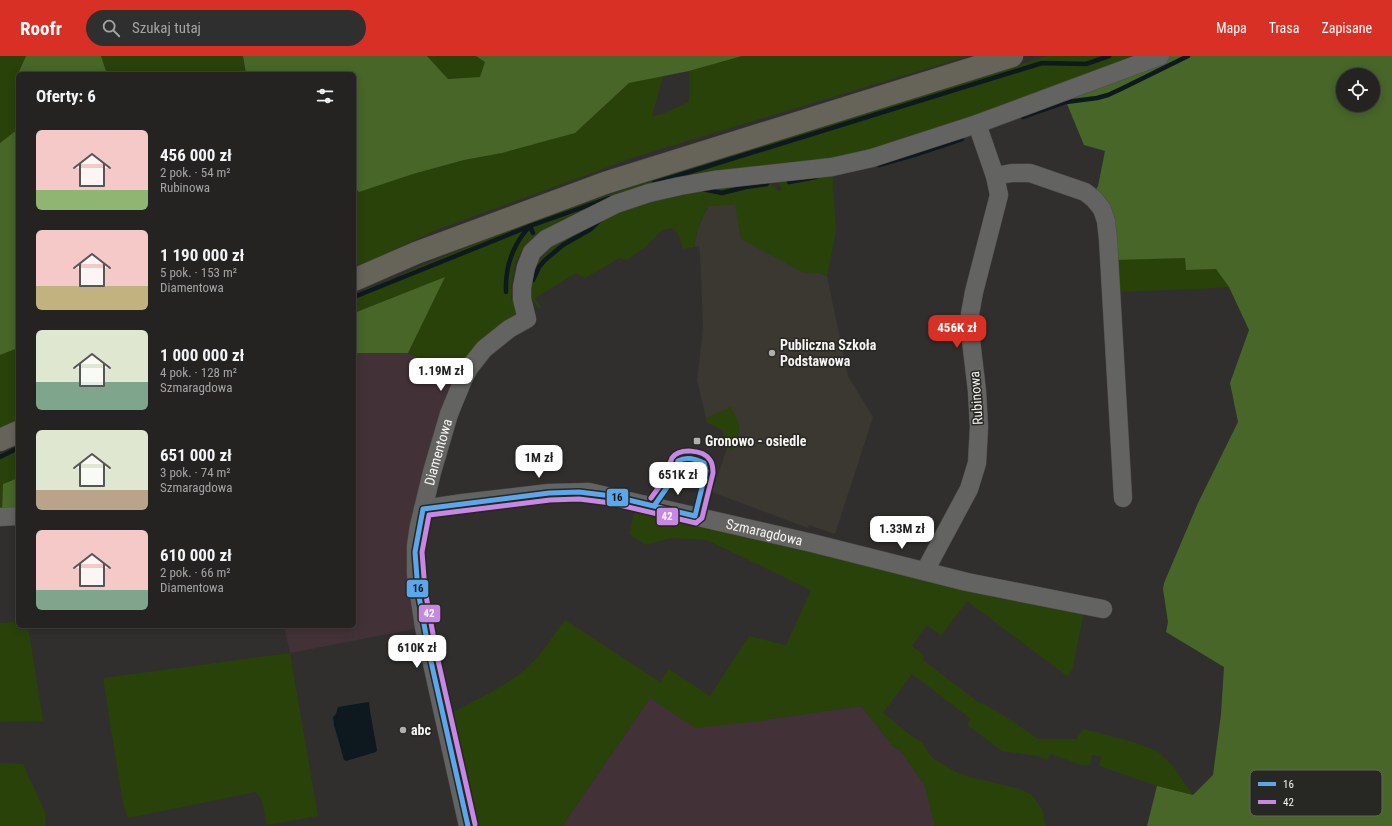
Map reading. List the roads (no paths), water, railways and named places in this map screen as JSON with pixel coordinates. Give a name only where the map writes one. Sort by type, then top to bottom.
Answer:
[{"type":"highway","points":[[356,279],[416,253],[605,183],[1012,56]]},
{"type":"highway","points":[[0,440],[16,433]]},
{"type":"street","points":[[977,124],[1160,56]]},
{"type":"street","name":"Rubinowa","points":[[925,571],[967,495],[978,463],[979,427],[970,332],[970,314],[974,292],[999,195],[995,176],[977,124]]},
{"type":"street","name":"Diamentowa","points":[[468,826],[430,657],[418,591],[415,552],[432,472],[449,414],[462,380],[469,368],[484,349],[509,329],[526,319],[522,299],[522,287],[526,267],[532,252],[546,239],[616,204],[649,193],[714,180],[832,167],[872,158],[977,124]]},
{"type":"street","points":[[995,176],[1026,172],[1078,189],[1099,203],[1105,216],[1123,498]]},
{"type":"street","name":"Szmaragdowa","points":[[423,509],[463,502],[570,492],[589,492],[812,543],[967,582],[1103,609]]},
{"type":"street","points":[[0,517],[16,516]]},
{"type":"waterway","points":[[654,183],[1042,63],[1086,64],[1109,56]]},
{"type":"waterway","points":[[1023,117],[1066,102],[1108,95],[1188,56]]},
{"type":"waterway","points":[[879,165],[962,139]]},
{"type":"waterway","points":[[789,182],[816,177]]},
{"type":"waterway","points":[[702,189],[722,193],[767,184]]},
{"type":"waterway","points":[[356,296],[530,226],[609,198]]},
{"type":"waterway","points":[[533,280],[539,267],[545,260],[563,245],[591,229],[600,220]]},
{"type":"waterway","points":[[506,292],[507,274],[511,256],[519,240],[530,226],[533,233]]},
{"type":"waterway","points":[[0,457],[16,449]]},
{"type":"place","name":"Publiczna Szkoła Podstawowa","points":[[772,353]]},
{"type":"place","name":"Gronowo - osiedle","points":[[697,441]]},
{"type":"place","name":"abc","points":[[403,730]]}]
